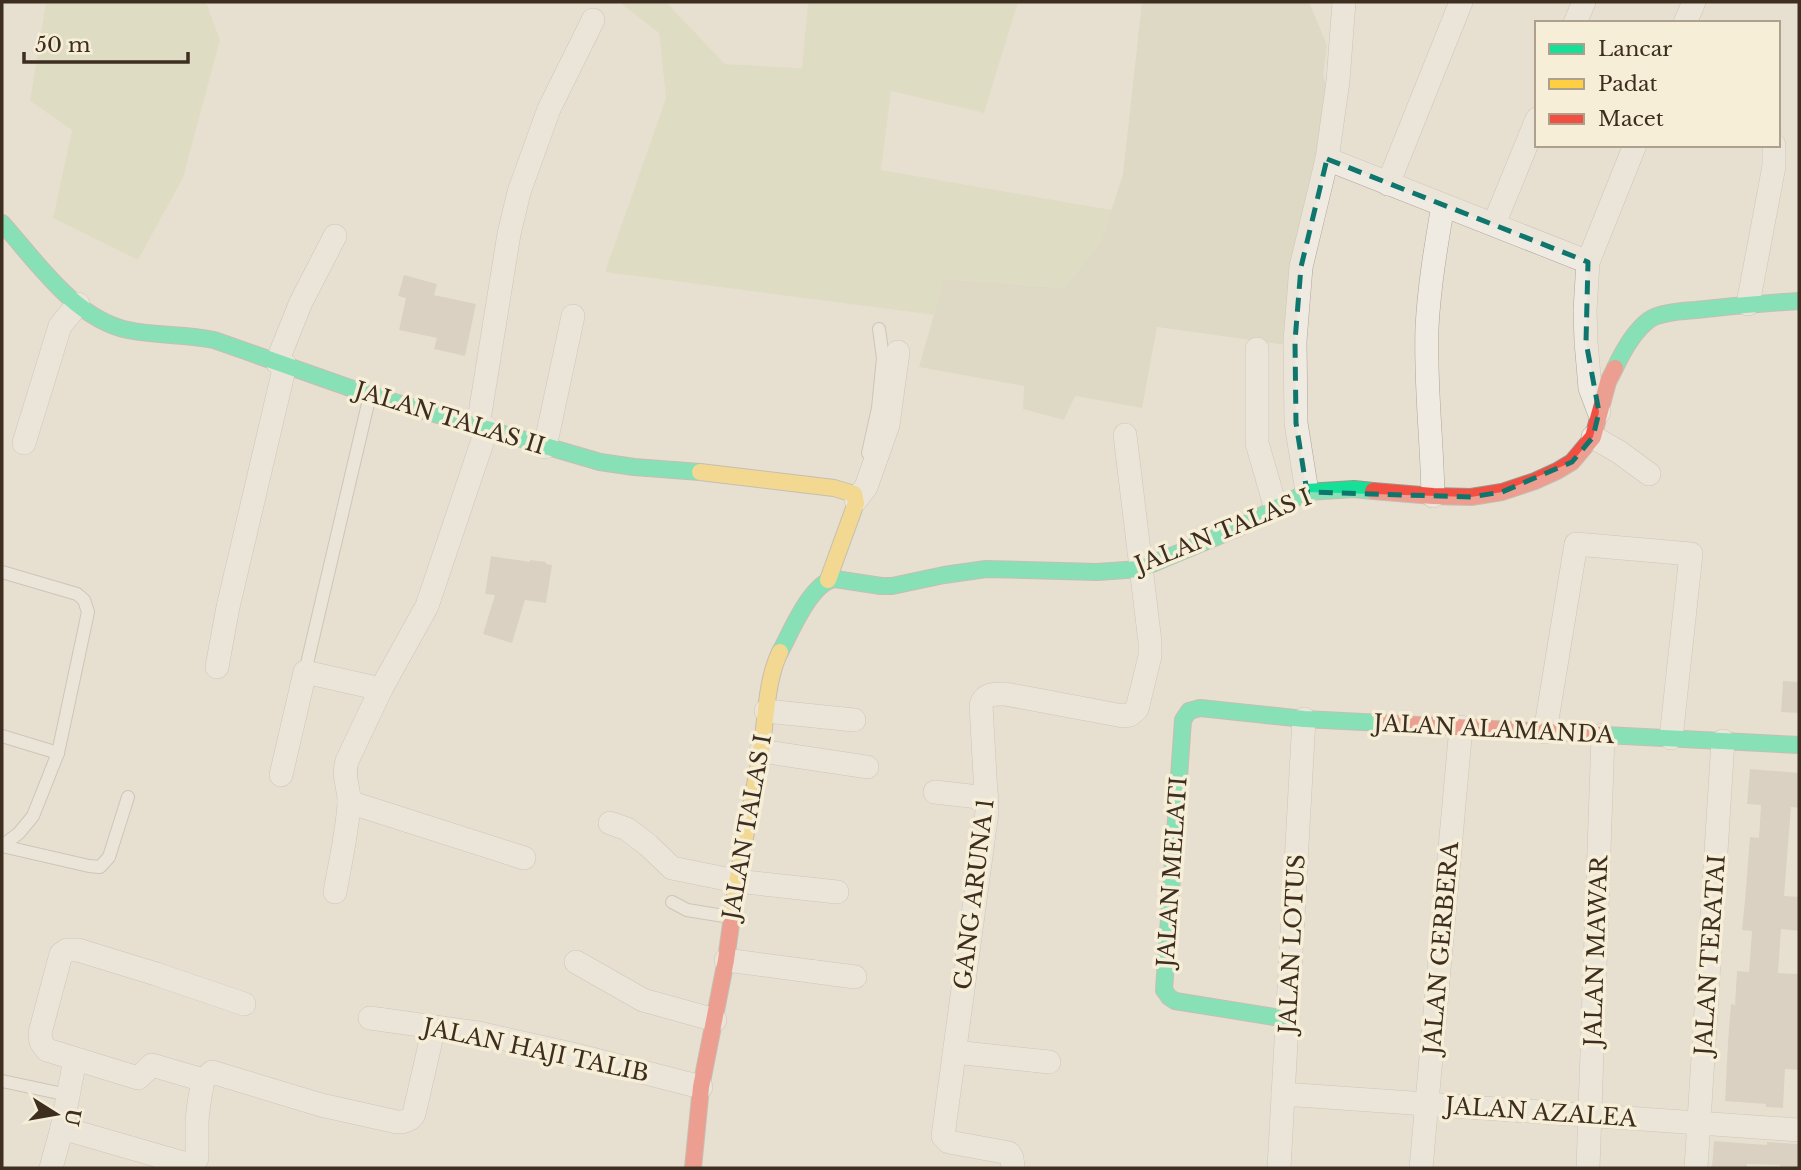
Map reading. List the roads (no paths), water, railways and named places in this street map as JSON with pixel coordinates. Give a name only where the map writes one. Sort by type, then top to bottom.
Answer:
[{"type":"street","points":[[1307,492],[1296,423],[1295,341],[1301,267],[1327,159],[1338,81],[1344,2]]},
{"type":"street","points":[[1388,184],[1461,2]]},
{"type":"street","points":[[1576,21],[1584,2]]},
{"type":"street","points":[[1686,21],[1693,2]]},
{"type":"street","points":[[335,892],[349,802],[344,769],[381,689],[427,606],[483,427],[509,234],[519,192],[549,109],[593,20]]},
{"type":"street","points":[[1494,224],[1535,124]]},
{"type":"street","points":[[1599,412],[1590,388],[1586,342],[1588,262],[1634,147]]},
{"type":"street","points":[[1748,304],[1774,166],[1774,147]]},
{"type":"street","points":[[1327,159],[1588,262]]},
{"type":"street","points":[[1433,496],[1433,453],[1427,391],[1427,328],[1443,205]]},
{"type":"street","name":"JALAN TALAS II","points":[[2,223],[67,296],[116,327],[215,340],[370,395],[600,462],[834,488],[854,496]]},
{"type":"street","points":[[218,667],[228,607],[281,363],[301,302],[335,236]]},
{"type":"street","name":"JALAN TALAS I","points":[[693,1168],[701,1087],[726,960],[730,917],[775,662],[801,611],[828,580],[892,586],[986,569],[1097,572],[1140,569],[1238,528],[1307,492],[1354,489],[1433,496],[1502,492],[1535,481],[1572,462],[1593,437],[1608,382],[1622,353],[1651,318],[1675,312],[1799,300]]},
{"type":"street","points":[[23,443],[60,326],[78,304]]},
{"type":"street","points":[[545,447],[573,316]]},
{"type":"street","points":[[1257,349],[1257,443],[1276,509]]},
{"type":"street","points":[[828,580],[854,496],[866,487],[888,425],[898,352]]},
{"type":"street","points":[[1125,435],[1140,569]]},
{"type":"street","points":[[1593,437],[1649,474]]},
{"type":"street","points":[[1545,732],[1576,544],[1691,555],[1671,738]]},
{"type":"street","name":"GANG ARUNA 1","points":[[1013,1168],[1009,1153],[949,1142],[943,1136],[987,812],[981,705],[983,699],[990,694],[1005,694],[1123,716],[1130,715],[1137,709],[1150,656],[1140,569]]},
{"type":"street","points":[[281,775],[305,672],[381,689]]},
{"type":"street","name":"JALAN ALAMANDA","points":[[1189,711],[1198,708],[1304,719],[1799,745]]},
{"type":"street","points":[[766,710],[854,720]]},
{"type":"street","name":"JALAN MELATI","points":[[1189,711],[1183,720],[1164,990],[1168,998],[1175,1001],[1287,1019]]},
{"type":"street","name":"JALAN LOTUS","points":[[1279,1168],[1304,719]]},
{"type":"street","name":"JALAN GERBERA","points":[[1421,1168],[1461,727]]},
{"type":"street","name":"JALAN MAWAR","points":[[1588,1168],[1603,735]]},
{"type":"street","name":"JALAN TERATAI","points":[[1696,1168],[1723,741]]},
{"type":"street","points":[[761,751],[867,768]]},
{"type":"street","points":[[935,792],[987,798]]},
{"type":"street","points":[[349,802],[524,858]]},
{"type":"street","points":[[610,823],[627,829],[672,868],[736,881],[837,892]]},
{"type":"street","points":[[203,1080],[152,1065],[138,1078],[47,1050],[41,1042],[40,1033],[61,954],[67,950],[78,950],[244,1004]]},
{"type":"street","points":[[726,960],[855,977]]},
{"type":"street","points":[[576,962],[643,1000],[715,1020]]},
{"type":"street","name":"JALAN HAJI TALIB","points":[[370,1018],[478,1033],[701,1087]]},
{"type":"street","points":[[62,1128],[190,1165],[197,1158],[197,1120],[203,1080],[216,1072],[321,1105],[405,1122],[414,1114],[434,1027]]},
{"type":"street","points":[[954,1052],[1049,1062]]},
{"type":"street","points":[[51,1168],[62,1128],[75,1059]]},
{"type":"street","name":"JALAN AZALEA","points":[[1283,1094],[1799,1130]]},
{"type":"lane","points":[[854,496],[878,408],[883,358],[879,329]]},
{"type":"lane","points":[[305,672],[370,395]]},
{"type":"lane","points":[[2,572],[77,594],[84,600],[88,612],[58,753],[33,816],[19,833],[2,846]]},
{"type":"lane","points":[[2,736],[58,753]]},
{"type":"lane","points":[[2,846],[100,867],[109,857],[128,797]]},
{"type":"lane","points":[[672,902],[687,910],[730,917]]},
{"type":"lane","points":[[2,1081],[68,1095]]}]
